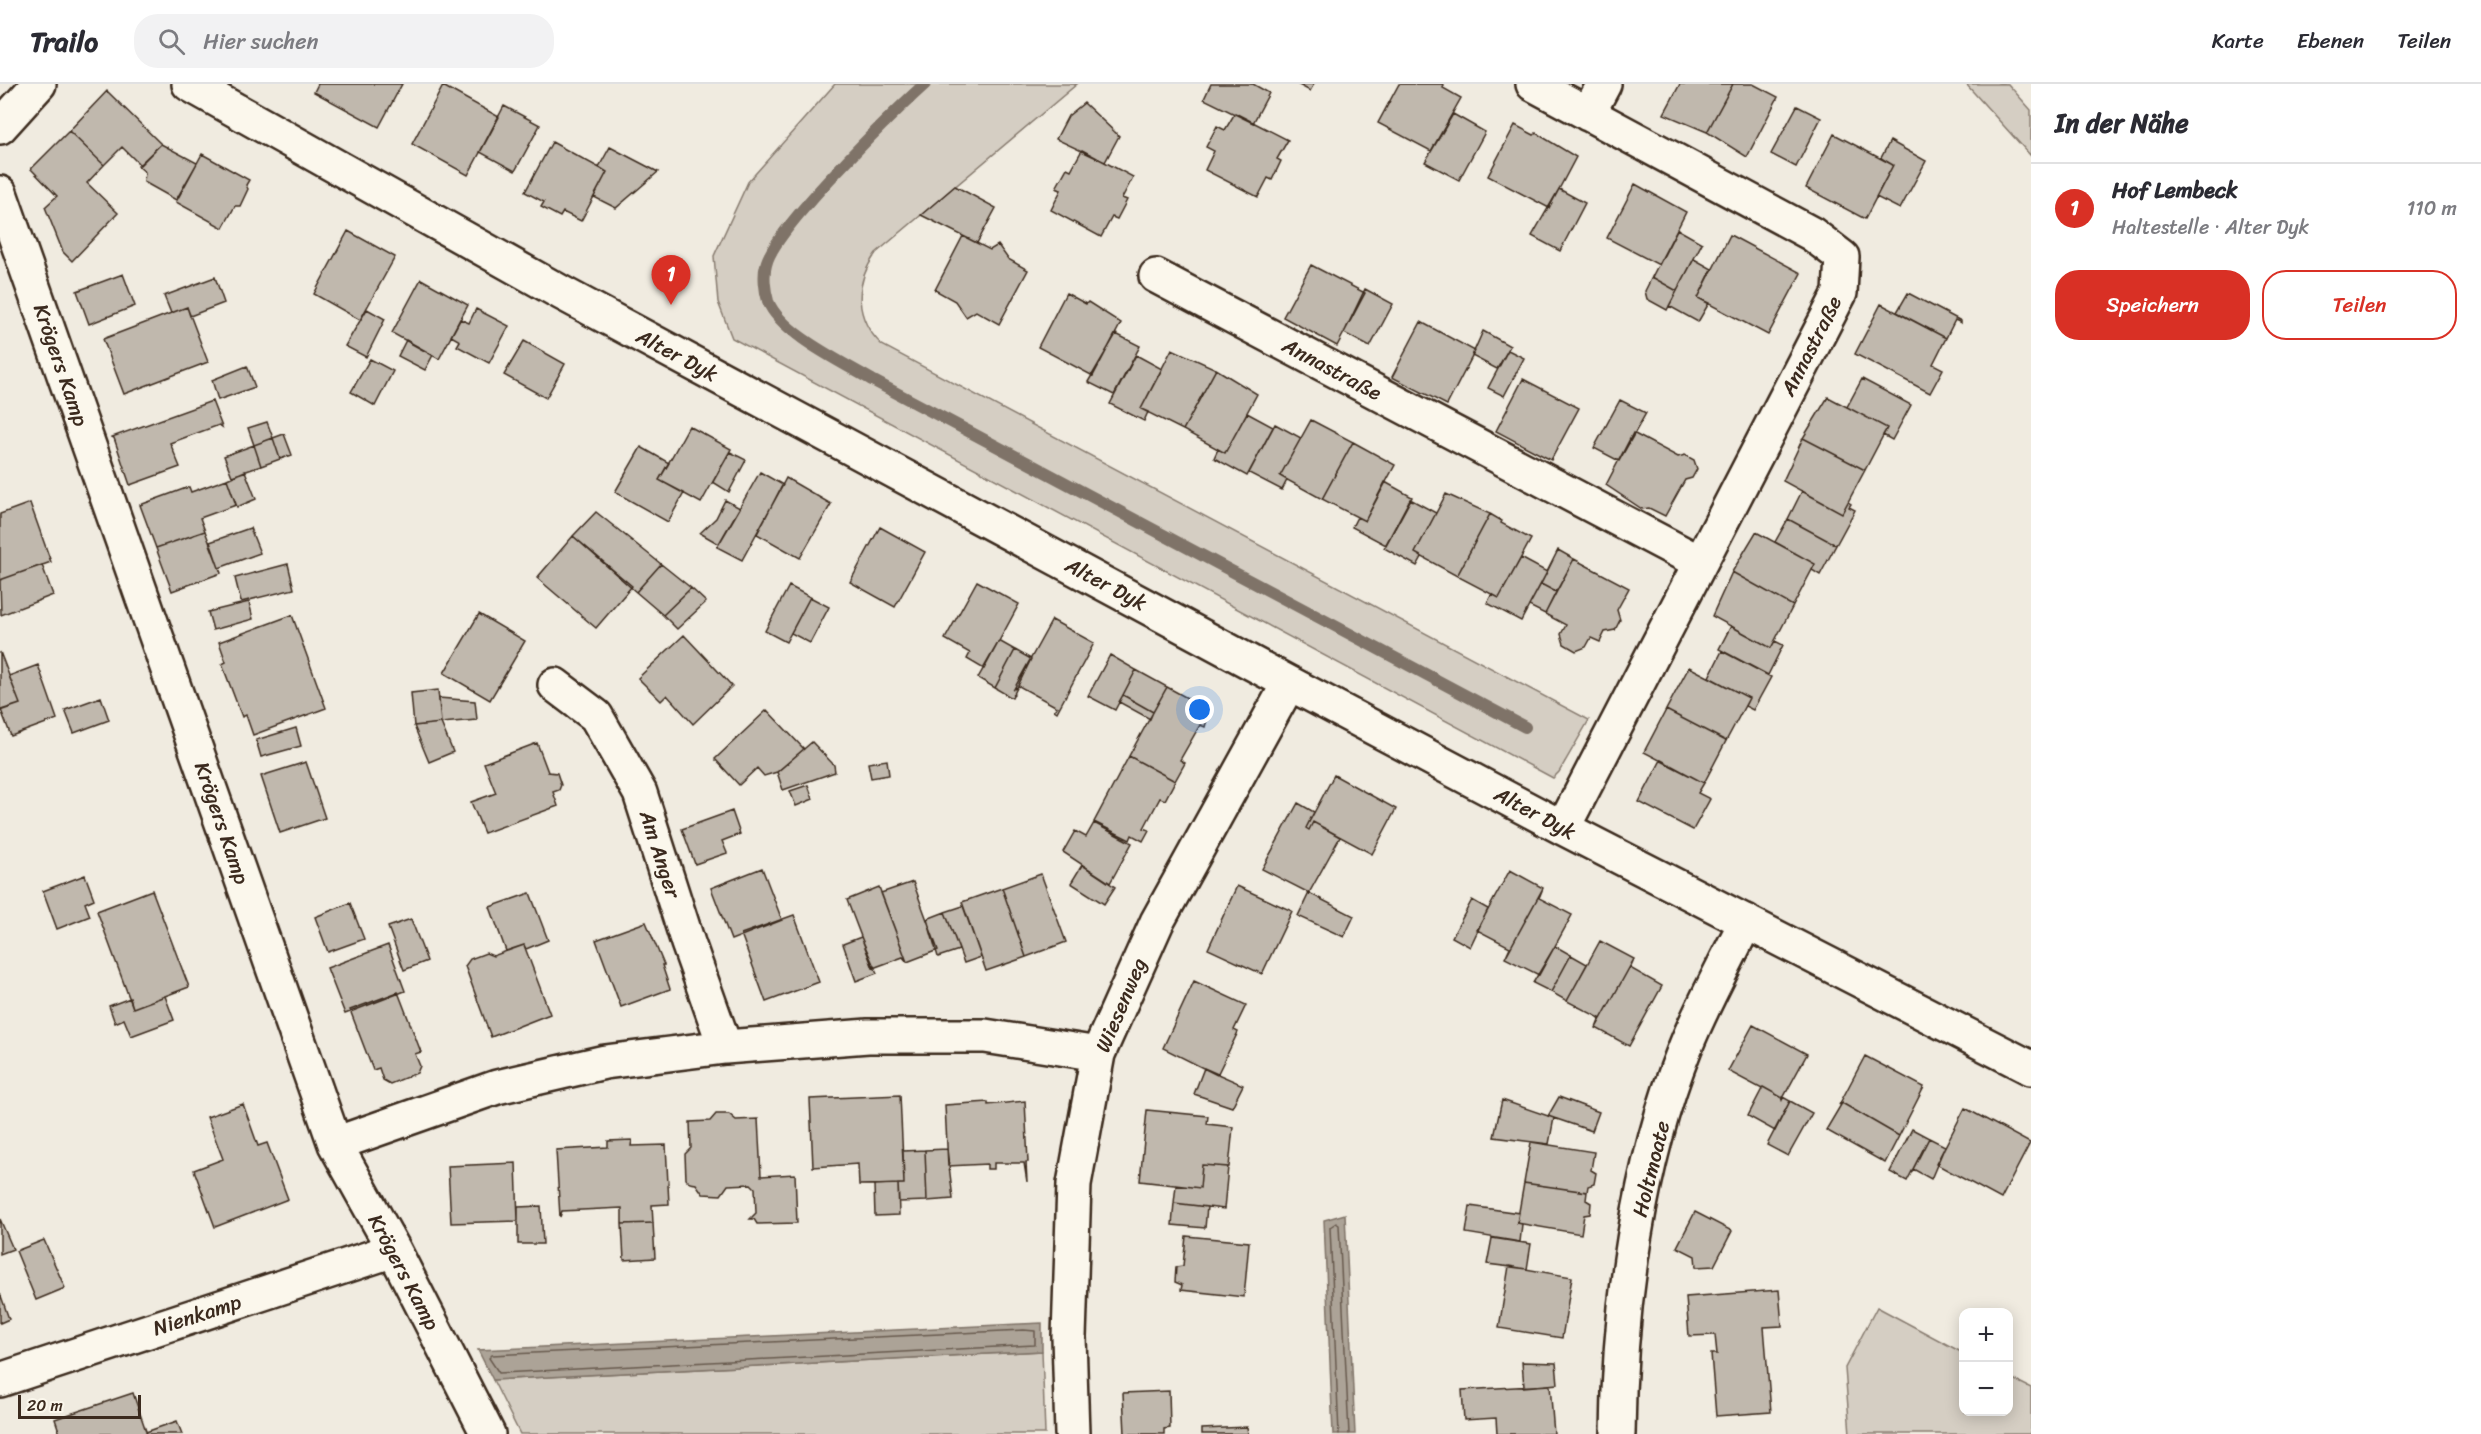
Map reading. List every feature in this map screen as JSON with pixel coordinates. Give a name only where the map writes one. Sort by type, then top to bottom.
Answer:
[{"type":"street","points":[[0,127],[39,84]]},
{"type":"street","name":"Alter Dyk","points":[[189,84],[562,293],[1289,683],[1563,828],[2031,1068]]},
{"type":"street","name":"Annastraße","points":[[1533,84],[1812,234],[1842,257],[1840,293],[1563,828]]},
{"type":"street","points":[[1588,114],[1604,84]]},
{"type":"street","name":"Krögers Kamp","points":[[0,193],[335,1144],[394,1250],[488,1434]]},
{"type":"street","name":"Annastraße","points":[[1156,276],[1699,562]]},
{"type":"street","name":"Wiesenweg","points":[[1072,1434],[1069,1337],[1074,1184],[1098,1054],[1157,922],[1289,683]]},
{"type":"street","name":"Am Anger","points":[[555,685],[596,716],[640,793],[688,943],[725,1047]]},
{"type":"street","name":"Holtmoate","points":[[1618,1434],[1618,1364],[1631,1260],[1648,1164],[1684,1049],[1746,921]]},
{"type":"street","points":[[335,1144],[497,1087],[605,1062],[725,1047],[868,1036],[985,1036],[1098,1054]]},
{"type":"street","name":"Nienkamp","points":[[0,1380],[394,1250]]},
{"type":"shaded area","points":[[835,84],[1077,84],[876,253],[864,277],[860,300],[866,324],[873,335],[882,345],[1589,720],[1559,772],[1553,778],[732,338],[718,302],[714,256],[748,182]]},
{"type":"shaded area","points":[[1966,84],[2008,84],[2031,110],[2031,156]]},
{"type":"shaded area","points":[[1877,1307],[1959,1351],[1959,1416],[2013,1416],[2013,1379],[2031,1388],[2031,1434],[1850,1434],[1845,1368]]},
{"type":"shaded area","points":[[1042,1351],[1045,1434],[520,1434],[493,1380]]},
{"type":"water","points":[[1345,1214],[1355,1434],[1333,1434],[1324,1220]]},
{"type":"water","points":[[1042,1323],[1042,1351],[493,1380],[478,1350]]},
{"type":"building","points":[[318,84],[402,84],[379,127],[314,92]]},
{"type":"building","points":[[1211,84],[1253,84],[1269,93],[1253,123],[1204,99]]},
{"type":"building","points":[[1297,84],[1314,84],[1310,91]]},
{"type":"building","points":[[1399,84],[1442,84],[1443,88],[1461,98],[1431,151],[1378,123]]},
{"type":"building","points":[[1680,84],[1733,84],[1707,132],[1664,114]]},
{"type":"building","points":[[1733,84],[1753,84],[1778,97],[1747,157],[1707,132]]},
{"type":"building","points":[[443,86],[499,117],[468,175],[412,144]]},
{"type":"building","points":[[107,91],[161,144],[140,165],[122,147],[104,165],[69,131]]},
{"type":"building","points":[[1084,103],[1119,136],[1105,162],[1056,139],[1068,116]]},
{"type":"building","points":[[504,106],[540,125],[515,171],[480,152]]},
{"type":"building","points":[[1797,106],[1821,118],[1796,167],[1771,154]]},
{"type":"building","points":[[1235,113],[1288,140],[1277,159],[1281,161],[1272,180],[1268,178],[1258,197],[1205,170],[1214,151],[1206,147],[1217,126],[1225,130]]},
{"type":"building","points":[[1453,114],[1485,132],[1459,180],[1425,162]]},
{"type":"building","points":[[1515,125],[1534,135],[1536,133],[1576,157],[1549,208],[1488,176]]},
{"type":"building","points":[[69,131],[104,165],[87,183],[118,213],[72,261],[63,252],[45,207],[57,196],[31,169]]},
{"type":"building","points":[[1834,134],[1893,165],[1865,219],[1806,188]]},
{"type":"building","points":[[1890,141],[1926,161],[1900,209],[1876,197],[1893,165],[1881,158]]},
{"type":"building","points":[[552,142],[607,172],[581,221],[563,212],[560,217],[541,207],[544,202],[525,192]]},
{"type":"building","points":[[161,144],[197,163],[176,200],[144,182],[145,172],[138,166]]},
{"type":"building","points":[[610,147],[658,172],[616,208],[594,197],[607,172],[599,167]]},
{"type":"building","points":[[1082,150],[1133,177],[1122,198],[1127,200],[1117,219],[1112,217],[1101,237],[1051,210],[1061,190],[1056,188],[1067,168],[1071,170]]},
{"type":"building","points":[[202,154],[249,180],[246,185],[248,189],[240,206],[235,206],[223,228],[176,202]]},
{"type":"building","points":[[1635,184],[1686,212],[1659,265],[1607,238]]},
{"type":"building","points":[[955,186],[996,208],[977,243],[921,215]]},
{"type":"building","points":[[1559,189],[1585,203],[1560,251],[1532,236]]},
{"type":"building","points":[[1677,229],[1702,243],[1677,291],[1652,277]]},
{"type":"building","points":[[348,231],[395,257],[360,320],[314,294]]},
{"type":"building","points":[[1730,235],[1801,273],[1768,335],[1698,298]]},
{"type":"building","points":[[963,236],[990,250],[998,245],[1008,259],[1028,270],[999,324],[976,311],[966,317],[955,301],[935,290]]},
{"type":"building","points":[[1694,259],[1712,269],[1698,298],[1709,303],[1698,322],[1669,306]]},
{"type":"building","points":[[1311,265],[1365,293],[1337,346],[1283,317]]},
{"type":"building","points":[[123,274],[135,306],[89,324],[77,291]]},
{"type":"building","points":[[215,277],[224,303],[190,316],[187,307],[171,313],[164,296]]},
{"type":"building","points":[[1652,277],[1677,291],[1667,310],[1647,299],[1645,291]]},
{"type":"building","points":[[421,279],[468,305],[439,359],[392,333]]},
{"type":"building","points":[[1365,289],[1393,304],[1370,347],[1344,333]]},
{"type":"building","points":[[1066,293],[1086,304],[1088,302],[1121,323],[1093,376],[1038,347]]},
{"type":"building","points":[[1908,293],[1961,323],[1955,320],[1946,338],[1897,312]]},
{"type":"building","points":[[1881,304],[1946,338],[1933,364],[1943,369],[1930,393],[1855,354]]},
{"type":"building","points":[[187,307],[208,362],[124,394],[103,339]]},
{"type":"building","points":[[367,309],[385,319],[366,357],[345,346]]},
{"type":"building","points":[[476,309],[509,326],[489,363],[457,346],[460,341],[451,336],[460,319],[469,323]]},
{"type":"building","points":[[1421,322],[1475,351],[1447,405],[1392,377]]},
{"type":"building","points":[[1483,331],[1510,346],[1497,369],[1472,356]]},
{"type":"building","points":[[1116,334],[1140,346],[1114,395],[1088,382]]},
{"type":"building","points":[[406,340],[433,355],[425,370],[398,356]]},
{"type":"building","points":[[524,341],[565,364],[546,398],[504,375]]},
{"type":"building","points":[[1172,349],[1216,369],[1183,430],[1141,409]]},
{"type":"building","points":[[1508,350],[1524,358],[1504,396],[1488,388]]},
{"type":"building","points":[[1136,355],[1162,369],[1141,409],[1148,412],[1144,421],[1110,404]]},
{"type":"building","points":[[370,359],[393,371],[375,406],[351,392]]},
{"type":"building","points":[[247,366],[255,387],[218,400],[212,380]]},
{"type":"building","points":[[1216,369],[1257,394],[1225,453],[1183,430]]},
{"type":"building","points":[[1523,379],[1579,408],[1551,460],[1496,431]]},
{"type":"building","points":[[1862,379],[1911,405],[1892,440],[1883,435],[1887,428],[1847,407]]},
{"type":"building","points":[[1828,397],[1887,428],[1865,470],[1803,438]]},
{"type":"building","points":[[1620,400],[1646,413],[1619,461],[1594,448]]},
{"type":"building","points":[[212,401],[222,427],[219,425],[170,443],[180,467],[130,485],[112,437]]},
{"type":"building","points":[[1247,413],[1273,427],[1247,476],[1214,458],[1218,449],[1225,453]]},
{"type":"building","points":[[1311,420],[1353,442],[1322,499],[1280,476]]},
{"type":"building","points":[[267,422],[273,438],[254,445],[248,428]]},
{"type":"building","points":[[1275,424],[1301,438],[1280,476],[1287,480],[1282,490],[1249,473]]},
{"type":"building","points":[[689,426],[731,449],[701,503],[659,480]]},
{"type":"building","points":[[1633,433],[1678,457],[1685,455],[1694,460],[1697,469],[1692,478],[1685,480],[1665,516],[1649,508],[1642,509],[1606,485]]},
{"type":"building","points":[[284,434],[292,455],[280,459],[273,438]]},
{"type":"building","points":[[273,438],[280,459],[261,466],[254,445]]},
{"type":"building","points":[[1803,438],[1865,470],[1842,513],[1783,481]]},
{"type":"building","points":[[1353,442],[1395,465],[1365,521],[1322,499]]},
{"type":"building","points":[[254,445],[261,466],[232,476],[224,456]]},
{"type":"building","points":[[641,447],[669,463],[659,480],[684,493],[668,522],[615,492]]},
{"type":"building","points":[[730,452],[746,460],[729,492],[713,482]]},
{"type":"building","points":[[245,471],[256,499],[237,507],[227,479]]},
{"type":"building","points":[[760,472],[783,485],[742,560],[717,547]]},
{"type":"building","points":[[786,478],[831,504],[800,558],[757,534]]},
{"type":"building","points":[[227,479],[236,505],[200,518],[205,531],[156,548],[140,505],[189,487],[191,492]]},
{"type":"building","points":[[1385,482],[1412,497],[1386,545],[1352,527],[1357,517],[1365,521]]},
{"type":"building","points":[[1802,491],[1842,513],[1848,502],[1851,504],[1849,507],[1855,510],[1836,545],[1788,519]]},
{"type":"building","points":[[1446,494],[1490,514],[1457,576],[1415,553]]},
{"type":"building","points":[[1410,499],[1436,513],[1415,553],[1422,557],[1417,566],[1384,548]]},
{"type":"building","points":[[725,500],[740,508],[719,544],[700,533],[716,518]]},
{"type":"building","points":[[30,503],[51,562],[0,580],[0,514]]},
{"type":"building","points":[[596,512],[661,564],[636,592],[573,536]]},
{"type":"building","points":[[1490,514],[1502,521],[1501,523],[1531,539],[1499,598],[1457,576]]},
{"type":"building","points":[[1788,519],[1836,545],[1820,575],[1812,570],[1815,564],[1775,542]]},
{"type":"building","points":[[880,527],[925,552],[895,607],[850,582]]},
{"type":"building","points":[[250,528],[260,553],[219,568],[210,542]]},
{"type":"building","points":[[205,531],[221,573],[172,591],[156,548]]},
{"type":"building","points":[[1756,532],[1815,564],[1793,606],[1732,572]]},
{"type":"building","points":[[573,536],[632,586],[596,628],[537,578]]},
{"type":"building","points":[[1558,550],[1574,559],[1556,592],[1541,584]]},
{"type":"building","points":[[1521,558],[1547,572],[1521,621],[1487,603],[1492,594],[1499,598]]},
{"type":"building","points":[[1574,559],[1629,588],[1617,610],[1620,620],[1615,630],[1605,632],[1600,642],[1591,638],[1586,647],[1576,651],[1564,644],[1561,634],[1566,625],[1545,614]]},
{"type":"building","points":[[288,564],[294,589],[241,602],[235,578]]},
{"type":"building","points":[[661,564],[691,588],[663,615],[636,592]]},
{"type":"building","points":[[42,565],[53,595],[1,615],[0,580]]},
{"type":"building","points":[[1732,572],[1793,606],[1771,648],[1712,616]]},
{"type":"building","points":[[977,581],[1019,604],[984,669],[967,659],[970,653],[945,639]]},
{"type":"building","points":[[1541,584],[1556,592],[1545,614],[1529,606]]},
{"type":"building","points":[[789,586],[810,597],[786,642],[765,631]]},
{"type":"building","points":[[691,588],[706,602],[677,629],[663,615]]},
{"type":"building","points":[[810,597],[829,607],[810,643],[791,633]]},
{"type":"building","points":[[249,602],[253,619],[213,630],[208,612]]},
{"type":"building","points":[[479,614],[525,641],[490,700],[444,673]]},
{"type":"building","points":[[292,615],[326,708],[253,735],[246,715],[242,717],[222,664],[226,662],[219,642]]},
{"type":"building","points":[[1052,620],[1094,643],[1057,712],[1054,710],[1057,707],[1019,686],[1014,689]]},
{"type":"building","points":[[1731,626],[1771,648],[1775,641],[1783,645],[1768,675],[1719,649]]},
{"type":"building","points":[[684,635],[732,686],[693,724],[667,695],[661,701],[638,678]]},
{"type":"building","points":[[999,641],[1015,650],[995,688],[978,678]]},
{"type":"building","points":[[1015,650],[1031,659],[1012,698],[995,688]]},
{"type":"building","points":[[1722,651],[1771,677],[1753,710],[1745,706],[1749,698],[1709,677]]},
{"type":"building","points":[[0,652],[20,704],[0,711]]},
{"type":"building","points":[[1110,655],[1136,670],[1115,710],[1088,696]]},
{"type":"building","points":[[38,665],[57,719],[11,736],[1,710],[20,704],[9,676]]},
{"type":"building","points":[[1689,667],[1749,698],[1726,741],[1666,710]]},
{"type":"building","points":[[1136,670],[1167,687],[1153,712],[1123,695]]},
{"type":"building","points":[[1167,687],[1202,706],[1199,711],[1208,716],[1205,727],[1200,725],[1180,760],[1185,763],[1175,781],[1129,756]]},
{"type":"building","points":[[438,690],[441,723],[414,726],[411,693]]},
{"type":"building","points":[[1123,695],[1153,712],[1150,719],[1119,702]]},
{"type":"building","points":[[101,697],[109,720],[74,733],[65,710]]},
{"type":"building","points":[[439,698],[475,701],[477,720],[441,723]]},
{"type":"building","points":[[767,710],[804,749],[777,772],[764,776],[757,768],[739,785],[715,759]]},
{"type":"building","points":[[1666,710],[1726,741],[1704,783],[1644,752]]},
{"type":"building","points":[[441,723],[453,752],[429,762],[414,726]]},
{"type":"building","points":[[296,728],[301,746],[261,757],[256,740]]},
{"type":"building","points":[[812,742],[834,765],[835,772],[783,790],[777,772]]},
{"type":"building","points":[[537,743],[548,772],[557,773],[561,785],[559,790],[553,792],[558,806],[484,833],[471,802],[496,793],[484,763]]},
{"type":"building","points":[[1129,756],[1175,781],[1165,800],[1160,798],[1144,828],[1149,830],[1143,841],[1132,835],[1130,840],[1094,822]]},
{"type":"building","points":[[887,760],[889,775],[871,778],[868,763]]},
{"type":"building","points":[[1661,760],[1704,783],[1698,793],[1710,799],[1693,830],[1639,802]]},
{"type":"building","points":[[306,762],[325,818],[280,833],[261,776]]},
{"type":"building","points":[[1334,775],[1396,809],[1372,854],[1313,822],[1309,830],[1306,828]]},
{"type":"building","points":[[808,785],[813,799],[796,806],[790,791]]},
{"type":"building","points":[[1298,803],[1314,812],[1306,828],[1309,830],[1313,822],[1340,837],[1309,893],[1262,869]]},
{"type":"building","points":[[732,811],[740,834],[722,841],[727,853],[695,864],[682,829]]},
{"type":"building","points":[[1094,823],[1132,843],[1110,883],[1063,852],[1075,831],[1086,837]]},
{"type":"building","points":[[1082,865],[1115,887],[1104,904],[1071,883]]},
{"type":"building","points":[[762,868],[782,920],[731,940],[711,888]]},
{"type":"building","points":[[1510,870],[1543,888],[1505,958],[1510,947],[1477,930]]},
{"type":"building","points":[[1041,874],[1066,942],[1026,957],[1002,888]]},
{"type":"building","points":[[85,875],[94,899],[85,903],[90,916],[57,929],[43,891]]},
{"type":"building","points":[[913,882],[938,950],[907,962],[881,893]]},
{"type":"building","points":[[1237,886],[1292,911],[1262,974],[1208,949]]},
{"type":"building","points":[[879,887],[907,962],[903,957],[873,968],[847,900]]},
{"type":"building","points":[[1002,888],[1026,957],[986,971],[962,902]]},
{"type":"building","points":[[1543,888],[1539,898],[1572,915],[1539,975],[1505,958]]},
{"type":"building","points":[[152,890],[189,987],[133,1008],[97,911]]},
{"type":"building","points":[[530,893],[548,940],[526,949],[524,945],[506,951],[490,907]]},
{"type":"building","points":[[1309,893],[1354,916],[1344,937],[1298,916]]},
{"type":"building","points":[[1472,900],[1488,909],[1470,947],[1452,937]]},
{"type":"building","points":[[350,903],[364,939],[328,952],[315,917]]},
{"type":"building","points":[[963,906],[981,957],[964,963],[945,912]]},
{"type":"building","points":[[945,912],[959,950],[938,957],[927,919]]},
{"type":"building","points":[[794,915],[819,982],[766,1002],[741,934]]},
{"type":"building","points":[[411,919],[427,961],[404,970],[388,927]]},
{"type":"building","points":[[646,922],[664,965],[662,965],[670,989],[621,1007],[596,940]]},
{"type":"building","points":[[861,937],[877,973],[856,981],[843,944]]},
{"type":"building","points":[[1600,941],[1634,959],[1596,1028],[1600,1018],[1567,1001]]},
{"type":"building","points":[[388,945],[405,991],[345,1014],[327,968]]},
{"type":"building","points":[[524,945],[550,1014],[491,1037],[465,966],[470,959],[486,953],[493,956]]},
{"type":"building","points":[[1555,946],[1571,955],[1551,992],[1533,983]]},
{"type":"building","points":[[1571,955],[1587,964],[1567,1001],[1551,992]]},
{"type":"building","points":[[1634,959],[1630,968],[1662,986],[1629,1046],[1596,1028]]},
{"type":"building","points":[[1194,981],[1246,1005],[1234,1030],[1238,1032],[1217,1075],[1163,1048]]},
{"type":"building","points":[[398,992],[421,1052],[415,1054],[420,1066],[417,1073],[390,1084],[383,1080],[379,1068],[373,1070],[350,1010]]},
{"type":"building","points":[[165,996],[174,1020],[131,1036],[124,1019],[115,1023],[109,1006],[130,998],[133,1008]]},
{"type":"building","points":[[1753,1025],[1807,1054],[1782,1100],[1781,1097],[1763,1087],[1762,1089],[1728,1071]]},
{"type":"building","points":[[1865,1056],[1924,1087],[1899,1136],[1842,1103],[1839,1105]]},
{"type":"building","points":[[1204,1068],[1243,1085],[1232,1107],[1194,1094]]},
{"type":"building","points":[[1763,1087],[1781,1097],[1782,1100],[1783,1097],[1790,1101],[1775,1131],[1748,1116]]},
{"type":"building","points":[[900,1095],[904,1184],[859,1185],[858,1164],[813,1167],[810,1099]]},
{"type":"building","points":[[1559,1097],[1599,1112],[1592,1131],[1548,1116]]},
{"type":"building","points":[[1502,1100],[1554,1118],[1549,1144],[1494,1137]]},
{"type":"building","points":[[1025,1101],[1027,1182],[1024,1163],[994,1163],[994,1169],[987,1169],[987,1164],[948,1166],[945,1105],[988,1102],[988,1105]]},
{"type":"building","points":[[1790,1101],[1812,1113],[1788,1156],[1767,1145]]},
{"type":"building","points":[[1842,1103],[1899,1136],[1885,1163],[1826,1130]]},
{"type":"building","points":[[243,1104],[258,1146],[267,1143],[288,1199],[215,1227],[194,1170],[223,1159],[207,1117]]},
{"type":"building","points":[[1965,1108],[2030,1143],[2001,1199],[1936,1164]]},
{"type":"building","points":[[1147,1110],[1208,1116],[1207,1124],[1233,1127],[1229,1167],[1202,1165],[1200,1188],[1140,1181]]},
{"type":"building","points":[[716,1114],[729,1114],[736,1120],[758,1119],[761,1176],[795,1174],[797,1223],[757,1224],[754,1219],[750,1219],[756,1213],[755,1188],[751,1184],[728,1185],[721,1195],[703,1194],[696,1184],[686,1179],[685,1154],[691,1148],[690,1122],[710,1121]]},
{"type":"building","points":[[1912,1129],[1929,1138],[1907,1181],[1890,1172]]},
{"type":"building","points":[[1929,1138],[1945,1146],[1931,1179],[1913,1169]]},
{"type":"building","points":[[632,1140],[631,1146],[666,1145],[669,1204],[652,1205],[653,1223],[622,1224],[622,1208],[562,1211],[560,1217],[556,1150],[608,1147],[608,1141]]},
{"type":"building","points":[[1531,1142],[1594,1152],[1591,1170],[1596,1173],[1594,1184],[1588,1186],[1587,1192],[1524,1183]]},
{"type":"building","points":[[947,1149],[953,1199],[927,1201],[925,1150]]},
{"type":"building","points":[[925,1150],[927,1201],[899,1202],[898,1184],[904,1184],[903,1151]]},
{"type":"building","points":[[516,1163],[518,1221],[451,1223],[448,1166]]},
{"type":"building","points":[[1202,1165],[1228,1167],[1224,1209],[1174,1203],[1176,1185],[1200,1188]]},
{"type":"building","points":[[1524,1183],[1587,1192],[1586,1200],[1591,1203],[1590,1214],[1584,1215],[1581,1234],[1517,1223]]},
{"type":"building","points":[[898,1184],[899,1215],[875,1216],[874,1185]]},
{"type":"building","points":[[1174,1203],[1207,1207],[1205,1228],[1172,1225]]},
{"type":"building","points":[[541,1206],[543,1244],[518,1244],[518,1207]]},
{"type":"building","points":[[1470,1206],[1519,1213],[1517,1223],[1522,1224],[1520,1242],[1466,1233]]},
{"type":"building","points":[[1695,1212],[1732,1231],[1714,1266],[1696,1267],[1695,1256],[1677,1247]]},
{"type":"building","points":[[0,1219],[13,1249],[0,1254]]},
{"type":"building","points":[[653,1223],[655,1258],[624,1260],[622,1224]]},
{"type":"building","points":[[1186,1236],[1249,1242],[1244,1297],[1181,1290],[1182,1285],[1175,1282],[1176,1267],[1183,1266]]},
{"type":"building","points":[[1492,1238],[1531,1244],[1527,1269],[1487,1264]]},
{"type":"building","points":[[44,1240],[65,1288],[36,1300],[16,1251]]},
{"type":"building","points":[[1509,1266],[1572,1277],[1562,1338],[1499,1328]]},
{"type":"building","points":[[1779,1290],[1782,1326],[1764,1327],[1771,1412],[1716,1416],[1711,1354],[1717,1354],[1715,1335],[1689,1336],[1686,1297]]},
{"type":"building","points":[[0,1293],[9,1319],[0,1323]]},
{"type":"building","points":[[1522,1362],[1556,1363],[1558,1384],[1524,1387]]},
{"type":"building","points":[[1550,1385],[1554,1434],[1497,1434],[1496,1418],[1464,1420],[1462,1390]]},
{"type":"building","points":[[1169,1391],[1170,1428],[1164,1429],[1164,1434],[1125,1434],[1123,1393]]},
{"type":"building","points":[[133,1393],[147,1434],[60,1434],[55,1419]]},
{"type":"building","points":[[177,1421],[182,1434],[147,1434],[146,1432]]},
{"type":"building","points":[[1247,1427],[1248,1434],[1202,1434],[1202,1429]]},
{"type":"waterway","points":[[925,84],[836,172],[789,226],[774,248],[765,269],[765,288],[768,301],[785,324],[814,346],[872,380],[1525,727]]},
{"type":"place","name":"Hof Lembeck","points":[[671,305]]}]
